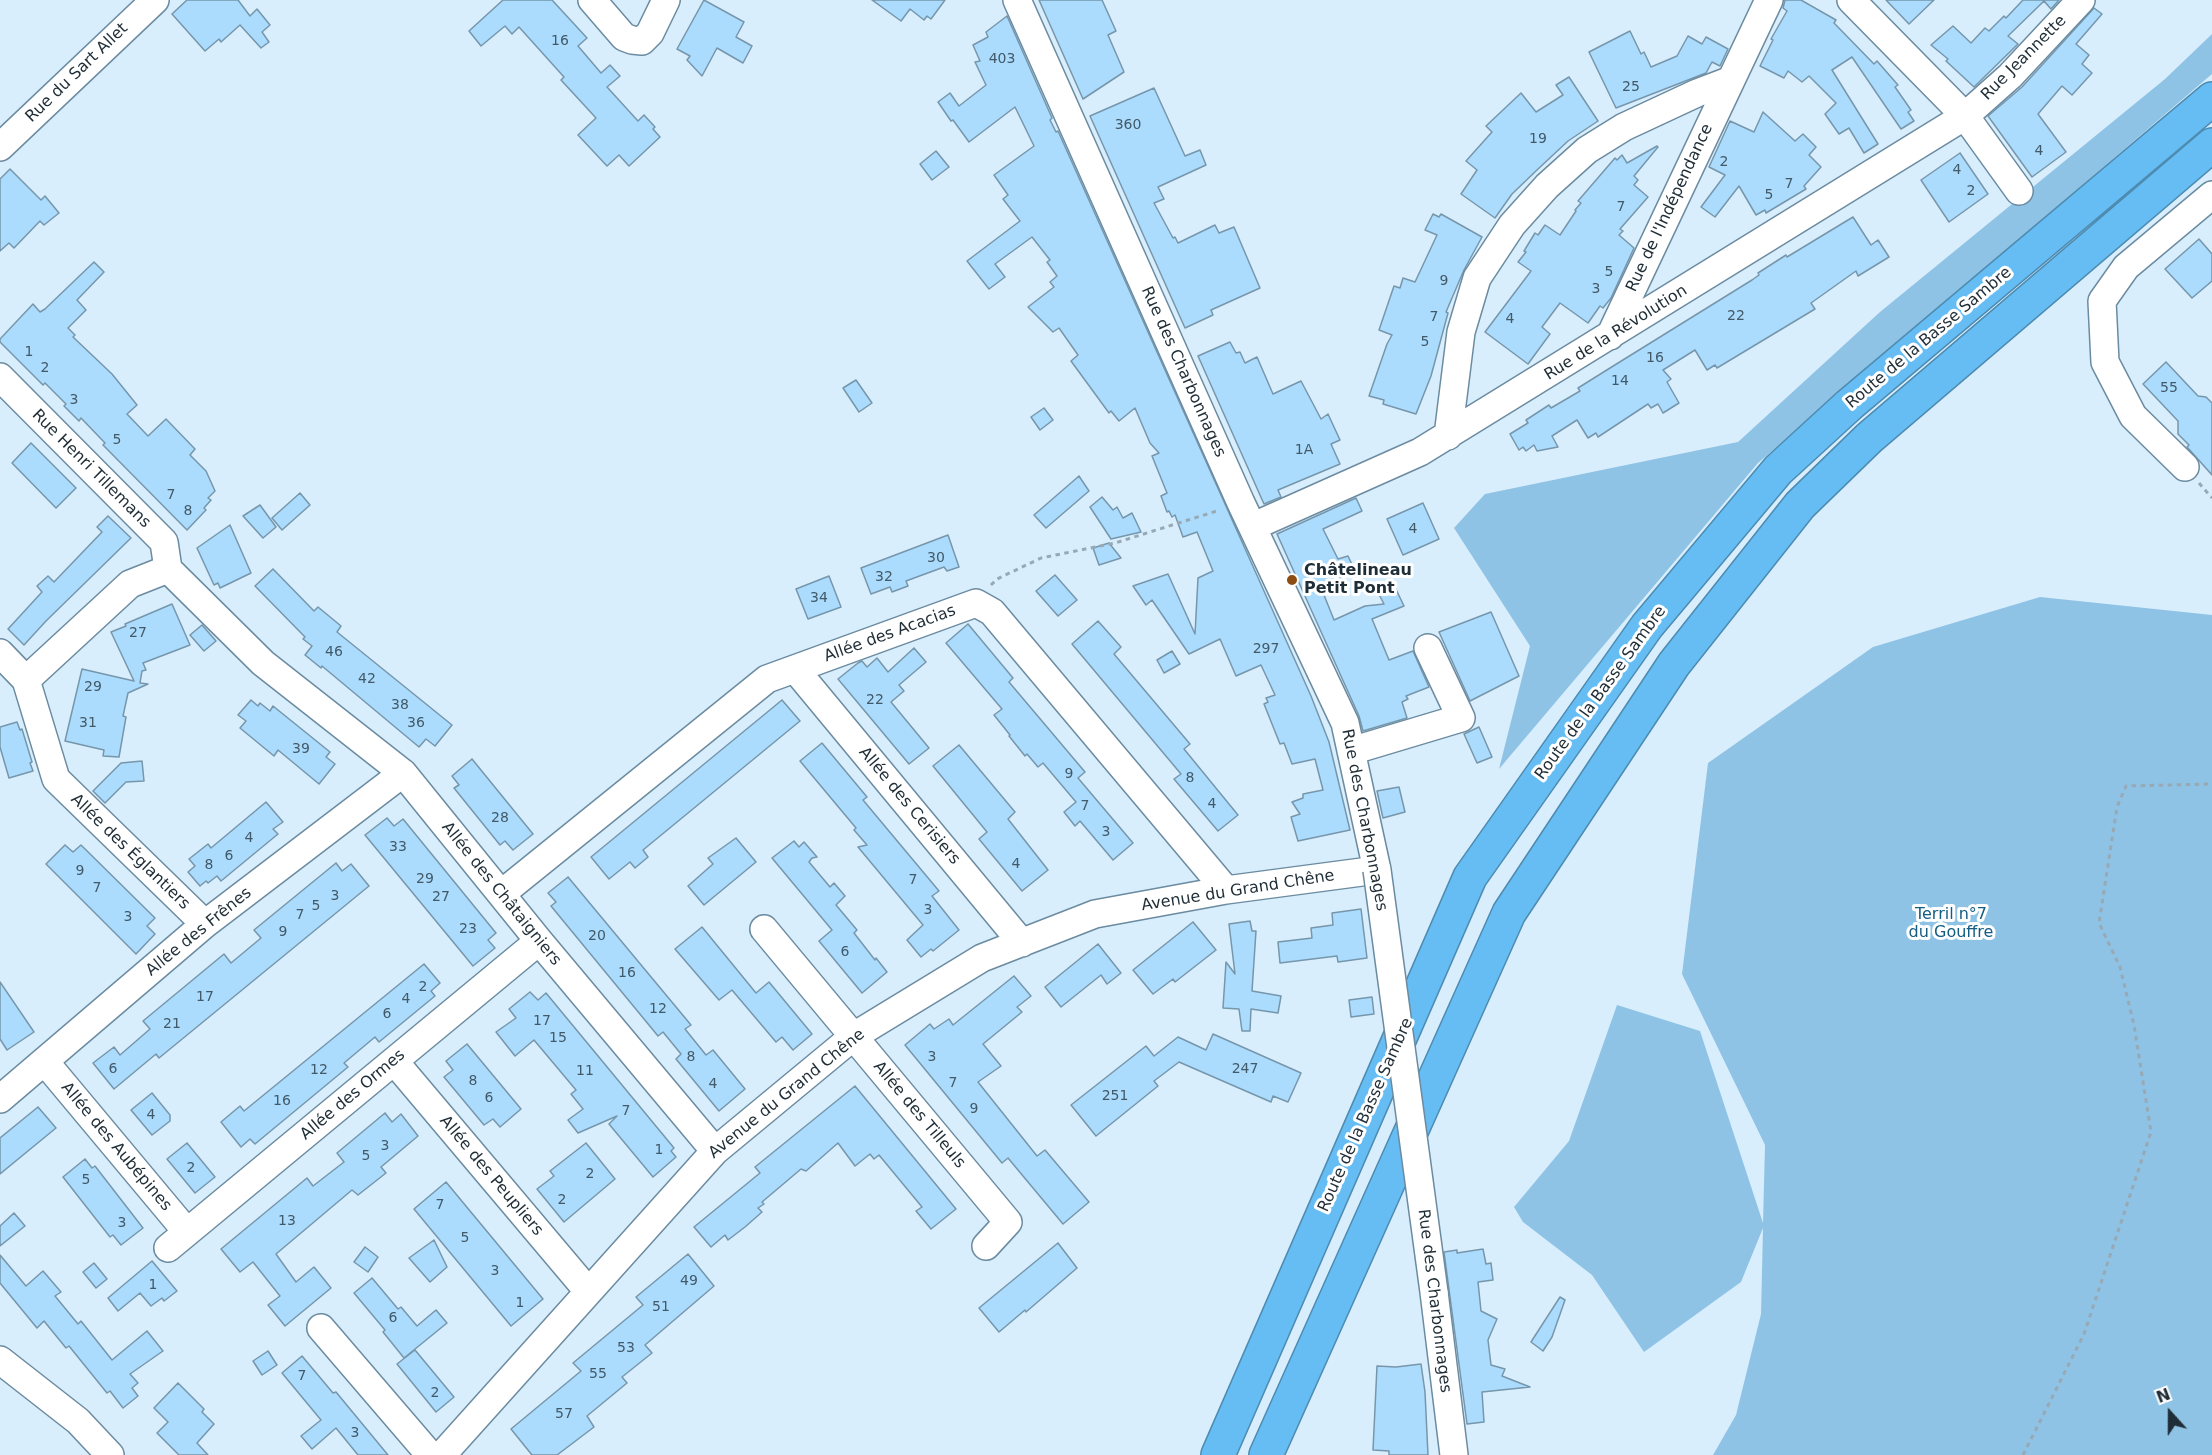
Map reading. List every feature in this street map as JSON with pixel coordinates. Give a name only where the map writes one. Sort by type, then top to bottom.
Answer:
[{"type":"highway","name":"Route de la Basse Sambre","points":[[1218,1455],[1470,877],[1647,626],[1778,470],[1850,405],[2212,99]]},
{"type":"highway","points":[[1266,1455],[1509,913],[1674,664],[1800,505],[1854,453],[2212,145]]},
{"type":"street","name":"Rue du Sart Allet","points":[[0,147],[155,0]]},
{"type":"street","points":[[592,0],[624,37],[642,41],[650,33],[666,0]]},
{"type":"street","name":"Rue des Charbonnages","points":[[1017,0],[1241,503],[1254,526],[1345,723],[1377,870],[1454,1455]]},
{"type":"street","name":"Rue de l'Indépendance","points":[[1610,336],[1769,0]]},
{"type":"street","points":[[1851,0],[1965,116],[2019,191]]},
{"type":"street","name":"Rue Jeannette","points":[[1965,116],[2010,76],[2081,0]]},
{"type":"street","points":[[1448,436],[1450,401],[1461,332],[1477,278],[1512,225],[1547,186],[1587,150],[1624,127],[1731,80]]},
{"type":"street","name":"Rue de la Révolution","points":[[1254,526],[1420,452],[1448,436],[1965,116]]},
{"type":"street","points":[[2185,467],[2133,416],[2105,362],[2102,301],[2126,267],[2206,206]]},
{"type":"street","name":"Rue Henri Tillemans","points":[[0,376],[164,542],[168,569]]},
{"type":"street","points":[[0,653],[26,680],[130,584],[168,569]]},
{"type":"street","name":"Allée des Châtaigniers","points":[[168,569],[262,663],[403,772],[539,941],[715,1150]]},
{"type":"street","name":"Allée des Acacias","points":[[501,894],[767,680],[976,603],[992,612],[1226,890]]},
{"type":"street","points":[[1351,751],[1461,717],[1428,648]]},
{"type":"street","name":"Allée des Cerisiers","points":[[795,669],[1022,943]]},
{"type":"street","name":"Allée des Églantiers","points":[[26,680],[56,779],[205,924]]},
{"type":"street","name":"Allée des Frênes","points":[[0,1099],[205,924],[403,772]]},
{"type":"street","name":"Avenue du Grand Chêne","points":[[442,1455],[715,1150],[854,1036],[982,958],[1095,914],[1226,890],[1377,870]]},
{"type":"street","name":"Allée des Tilleuls","points":[[764,929],[1008,1222],[986,1246]]},
{"type":"street","name":"Allée des Ormes","points":[[177,1240],[539,941]]},
{"type":"street","name":"Allée des Peupliers","points":[[394,1061],[588,1291]]},
{"type":"street","name":"Allée des Aubépines","points":[[45,1062],[177,1240]]},
{"type":"street","points":[[321,1328],[430,1455]]},
{"type":"street","points":[[0,1360],[78,1421],[110,1455]]},
{"type":"path","points":[[976,603],[997,579],[1041,558],[1115,543],[1241,503]]},
{"type":"path","points":[[2022,1455],[2084,1334],[2151,1132],[2134,1025],[2120,967],[2098,923],[2116,807],[2126,786],[2212,784]]},
{"type":"green space","points":[[2212,34],[2212,74],[1758,463],[1499,769],[1530,646],[1454,528],[1485,494],[1738,442],[1880,312],[2165,79]]},
{"type":"green space","name":"Terril n°7 du Gouffre","points":[[2040,597],[2212,615],[2212,1455],[1713,1455],[1736,1415],[1761,1314],[1763,1228],[1741,1282],[1644,1352],[1592,1275],[1523,1222],[1514,1207],[1569,1141],[1617,1005],[1700,1031],[1763,1223],[1765,1145],[1682,974],[1708,763],[1873,647]]},
{"type":"building","points":[[187,0],[238,0],[250,16],[257,9],[270,25],[262,32],[269,42],[261,48],[240,25],[221,42],[219,39],[205,51],[172,14]]},
{"type":"building","points":[[503,0],[552,0],[587,38],[578,46],[601,73],[610,65],[620,76],[607,87],[638,121],[644,115],[655,127],[653,129],[660,137],[629,166],[619,155],[607,166],[578,135],[596,118],[561,80],[564,77],[519,27],[512,34],[505,26],[481,46],[469,31]]},
{"type":"building","points":[[704,0],[744,22],[736,37],[752,46],[743,63],[717,48],[702,76],[687,60],[690,56],[677,49]]},
{"type":"building","points":[[872,0],[945,0],[931,19],[927,16],[924,20],[910,9],[901,21]]},
{"type":"building","points":[[1039,0],[1102,0],[1116,31],[1108,35],[1124,72],[1083,99]]},
{"type":"building","points":[[1785,0],[1801,0],[1836,20],[1834,23],[1874,64],[1877,61],[1898,85],[1895,87],[1911,110],[1908,112],[1914,121],[1901,129],[1852,57],[1832,70],[1878,144],[1864,153],[1849,128],[1839,134],[1825,114],[1836,103],[1809,76],[1802,82],[1788,71],[1784,78],[1760,66],[1773,40],[1771,39],[1787,11],[1783,8]]},
{"type":"building","points":[[1886,0],[1934,0],[1909,24]]},
{"type":"building","points":[[2023,0],[2059,0],[2051,9],[2044,1],[2008,36],[2018,44],[1974,87],[1946,61],[1948,59],[1931,45],[1953,26],[1971,43],[1985,28],[1989,31],[2004,16],[2006,18]]},
{"type":"building","points":[[2094,8],[2102,14],[2076,44],[2089,55],[2082,64],[2092,73],[2072,95],[2062,86],[2038,114],[2066,152],[2032,177],[1988,116],[2022,87]]},
{"type":"building","points":[[1007,16],[1052,118],[1050,120],[1056,132],[1058,131],[1311,696],[1329,742],[1350,830],[1298,841],[1291,817],[1300,814],[1292,802],[1303,798],[1303,794],[1323,790],[1315,759],[1292,764],[1284,743],[1280,744],[1264,704],[1268,702],[1266,698],[1275,695],[1261,665],[1236,676],[1220,639],[1189,654],[1152,600],[1146,605],[1133,586],[1168,574],[1195,634],[1198,578],[1213,571],[1197,532],[1183,537],[1175,515],[1172,517],[1169,511],[1167,512],[1161,496],[1167,493],[1152,456],[1159,453],[1150,443],[1135,408],[1119,421],[1111,411],[1109,413],[1071,361],[1078,355],[1059,328],[1053,332],[1028,307],[1054,287],[1050,282],[1057,276],[1047,262],[1050,260],[1032,237],[995,264],[1005,277],[989,289],[967,261],[1020,221],[1003,199],[1008,195],[994,175],[1034,146],[1015,107],[969,142],[938,102],[950,93],[959,106],[986,85],[975,62],[980,61],[973,45],[988,37],[986,32]]},
{"type":"building","points":[[1630,31],[1641,54],[1644,52],[1651,67],[1677,56],[1688,36],[1702,44],[1706,37],[1728,49],[1720,66],[1712,62],[1706,73],[1616,108],[1589,52]]},
{"type":"building","points":[[1569,77],[1598,121],[1568,141],[1537,170],[1512,194],[1495,218],[1461,194],[1477,170],[1466,161],[1492,132],[1486,126],[1521,93],[1536,112],[1563,95],[1556,85]]},
{"type":"building","points":[[1154,88],[1185,156],[1200,150],[1206,165],[1158,187],[1164,199],[1154,203],[1178,243],[1215,225],[1219,233],[1234,227],[1260,288],[1211,310],[1213,315],[1185,328],[1090,116]]},
{"type":"building","points":[[1763,112],[1795,141],[1803,134],[1816,147],[1809,155],[1821,167],[1804,186],[1806,189],[1766,213],[1765,210],[1756,215],[1739,186],[1715,217],[1701,207],[1725,175],[1709,167],[1730,121],[1754,132]]},
{"type":"building","points":[[1657,146],[1634,176],[1638,180],[1634,185],[1648,197],[1620,229],[1623,231],[1619,235],[1634,248],[1611,298],[1603,308],[1600,306],[1588,323],[1560,303],[1542,327],[1550,334],[1528,364],[1485,332],[1531,271],[1518,262],[1526,252],[1524,251],[1535,233],[1538,235],[1545,225],[1560,235],[1581,203],[1578,201],[1615,158],[1617,160],[1622,155],[1627,163]]},
{"type":"building","points":[[936,151],[949,167],[932,180],[920,164]]},
{"type":"building","points":[[1960,153],[1988,194],[1949,222],[1921,180]]},
{"type":"building","points":[[10,169],[41,200],[45,196],[59,213],[44,225],[40,221],[14,248],[9,243],[0,251],[0,179]]},
{"type":"building","points":[[1433,214],[1439,217],[1441,214],[1482,237],[1464,270],[1446,312],[1448,313],[1431,376],[1416,414],[1383,404],[1384,400],[1369,396],[1392,335],[1379,330],[1394,286],[1400,288],[1403,278],[1415,282],[1437,235],[1425,230]]},
{"type":"building","points":[[1853,217],[1871,245],[1878,240],[1889,257],[1858,276],[1856,271],[1811,303],[1815,309],[1717,368],[1715,365],[1707,370],[1695,350],[1663,370],[1671,379],[1667,382],[1679,403],[1663,413],[1658,404],[1651,408],[1648,404],[1598,437],[1596,433],[1588,438],[1577,420],[1552,436],[1558,447],[1537,451],[1534,445],[1526,451],[1523,447],[1519,450],[1510,434],[1528,423],[1526,420],[1549,405],[1551,408],[1580,391],[1578,388],[1752,280],[1759,275],[1758,273],[1786,255],[1787,257]]},
{"type":"building","points":[[2199,239],[2212,254],[2212,281],[2192,298],[2165,269]]},
{"type":"building","points":[[94,262],[104,272],[77,300],[86,310],[68,328],[75,335],[73,337],[112,374],[137,405],[127,414],[148,436],[166,419],[195,449],[190,455],[206,471],[215,491],[208,498],[211,500],[204,508],[206,510],[187,530],[103,445],[105,443],[81,418],[79,421],[45,383],[43,385],[0,342],[0,339],[33,304],[40,312],[45,309]]},
{"type":"building","points":[[1230,342],[1236,353],[1240,352],[1245,363],[1257,357],[1273,394],[1301,381],[1321,419],[1328,414],[1340,440],[1331,444],[1340,464],[1278,490],[1281,497],[1264,504],[1198,356]]},
{"type":"building","points":[[2166,362],[2198,396],[2206,397],[2212,403],[2212,475],[2178,434],[2178,421],[2143,384]]},
{"type":"building","points":[[856,380],[872,403],[859,412],[843,388]]},
{"type":"building","points":[[1044,408],[1053,420],[1040,430],[1031,417]]},
{"type":"building","points":[[31,443],[76,488],[56,508],[12,463]]},
{"type":"building","points":[[1079,476],[1089,491],[1046,528],[1034,515]]},
{"type":"building","points":[[300,493],[310,505],[282,530],[272,518]]},
{"type":"building","points":[[1102,497],[1113,510],[1117,507],[1123,518],[1132,513],[1141,532],[1111,539],[1090,507]]},
{"type":"building","points":[[1356,498],[1362,511],[1323,529],[1338,559],[1348,556],[1355,571],[1340,578],[1342,582],[1322,590],[1334,620],[1365,606],[1384,604],[1376,589],[1392,581],[1404,606],[1372,619],[1389,660],[1413,651],[1429,687],[1406,696],[1408,699],[1402,702],[1407,718],[1363,731],[1359,716],[1277,534]]},
{"type":"building","points":[[1423,503],[1439,539],[1403,555],[1387,519]]},
{"type":"building","points":[[260,505],[276,527],[263,538],[243,516]]},
{"type":"building","points":[[108,516],[131,538],[24,645],[8,629],[42,592],[37,586],[48,576],[54,582],[102,532],[97,527]]},
{"type":"building","points":[[230,525],[251,573],[220,588],[218,583],[214,585],[197,548]]},
{"type":"building","points":[[948,535],[959,567],[947,571],[944,567],[906,581],[908,586],[892,592],[890,587],[871,594],[861,568]]},
{"type":"building","points":[[1109,543],[1121,558],[1099,565],[1093,548]]},
{"type":"building","points":[[273,569],[314,611],[318,607],[341,626],[337,632],[452,725],[435,746],[426,739],[419,747],[322,666],[321,668],[305,655],[312,646],[255,586]]},
{"type":"building","points":[[1055,575],[1077,600],[1058,616],[1036,591]]},
{"type":"building","points":[[829,576],[841,607],[808,619],[796,589]]},
{"type":"building","points":[[172,604],[190,645],[143,663],[146,670],[142,671],[140,683],[148,684],[128,693],[119,757],[103,756],[104,750],[65,741],[82,669],[134,681],[111,632]]},
{"type":"building","points":[[1491,612],[1519,676],[1470,701],[1439,632]]},
{"type":"building","points":[[1098,621],[1121,647],[1114,654],[1190,744],[1184,749],[1238,815],[1218,831],[1174,779],[1181,774],[1072,644]]},
{"type":"building","points":[[968,624],[1013,678],[1009,682],[1085,772],[1078,778],[1133,843],[1113,860],[1080,821],[1075,826],[1064,812],[1076,802],[1043,763],[1038,767],[1027,754],[1025,756],[994,715],[1002,709],[946,643]]},
{"type":"building","points":[[202,625],[216,641],[204,651],[190,635]]},
{"type":"building","points":[[914,648],[926,662],[899,685],[904,691],[891,702],[929,748],[909,764],[838,679],[858,663],[862,661],[867,667],[877,658],[888,672]]},
{"type":"building","points":[[1172,651],[1180,664],[1164,673],[1157,660]]},
{"type":"building","points":[[251,700],[258,706],[260,703],[270,711],[273,706],[330,752],[326,757],[335,764],[319,784],[278,750],[274,756],[240,728],[246,721],[238,715]]},
{"type":"building","points":[[782,700],[800,721],[643,850],[648,857],[635,868],[630,862],[609,879],[591,857]]},
{"type":"building","points":[[17,722],[20,730],[22,729],[33,771],[9,778],[0,747],[0,727]]},
{"type":"building","points":[[1479,727],[1492,757],[1477,763],[1464,734]]},
{"type":"building","points":[[822,743],[867,797],[863,800],[939,891],[932,896],[959,930],[933,951],[931,949],[921,957],[907,940],[923,925],[858,847],[867,845],[854,830],[856,828],[800,761]]},
{"type":"building","points":[[959,745],[1015,812],[1008,819],[1048,870],[1022,891],[979,839],[987,832],[933,766]]},
{"type":"building","points":[[472,759],[533,834],[513,850],[505,841],[500,845],[454,788],[459,785],[452,776]]},
{"type":"building","points":[[142,761],[144,781],[126,782],[105,803],[93,791],[121,763]]},
{"type":"building","points":[[1399,787],[1405,812],[1383,818],[1377,791]]},
{"type":"building","points":[[266,802],[283,822],[273,829],[278,834],[221,881],[217,876],[200,886],[188,872],[195,866],[189,859],[208,844],[211,848]]},
{"type":"building","points":[[387,818],[394,826],[403,819],[496,933],[488,940],[495,948],[473,966],[365,835]]},
{"type":"building","points":[[736,838],[756,862],[704,905],[688,886],[713,864],[708,858]]},
{"type":"building","points":[[794,841],[799,847],[804,842],[817,857],[812,858],[809,862],[830,887],[834,883],[845,896],[836,905],[857,930],[854,933],[887,972],[862,993],[819,941],[832,930],[772,858]]},
{"type":"building","points":[[65,845],[73,852],[81,845],[155,918],[147,926],[155,934],[136,954],[46,864]]},
{"type":"building","points":[[336,863],[342,871],[351,864],[369,886],[159,1058],[156,1054],[114,1089],[93,1063],[114,1047],[120,1055],[150,1029],[143,1021],[224,954],[231,963],[261,938],[254,930]]},
{"type":"building","points":[[568,877],[691,1025],[685,1029],[706,1055],[713,1050],[745,1089],[719,1111],[676,1059],[681,1054],[663,1032],[658,1036],[551,906],[556,902],[548,893]]},
{"type":"building","points":[[1361,909],[1367,958],[1338,962],[1337,956],[1280,963],[1278,942],[1312,938],[1311,928],[1333,925],[1332,913]]},
{"type":"building","points":[[1250,921],[1252,931],[1256,931],[1252,991],[1281,996],[1278,1013],[1251,1009],[1250,1031],[1242,1031],[1239,1009],[1223,1008],[1226,962],[1235,974],[1229,924]]},
{"type":"building","points":[[1193,922],[1216,950],[1175,982],[1173,979],[1153,994],[1133,970]]},
{"type":"building","points":[[702,927],[756,993],[769,982],[812,1034],[793,1050],[782,1037],[776,1042],[732,990],[719,1000],[675,949]]},
{"type":"building","points":[[1098,944],[1121,973],[1107,984],[1101,975],[1061,1007],[1045,987]]},
{"type":"building","points":[[424,964],[440,983],[431,991],[435,996],[379,1042],[375,1037],[344,1063],[348,1067],[255,1144],[250,1139],[241,1147],[221,1122],[240,1106],[244,1111]]},
{"type":"building","points":[[1014,976],[1031,996],[1017,1007],[1022,1012],[983,1044],[1001,1066],[978,1082],[1037,1156],[1045,1150],[1089,1202],[1063,1224],[1008,1158],[1002,1163],[905,1045],[930,1024],[934,1029],[949,1019],[953,1025]]},
{"type":"building","points":[[0,982],[34,1032],[7,1050],[0,1039]]},
{"type":"building","points":[[530,992],[538,1000],[546,993],[674,1148],[671,1151],[676,1157],[653,1177],[609,1124],[617,1116],[578,1133],[568,1120],[583,1109],[571,1094],[576,1090],[534,1040],[515,1056],[496,1032],[516,1018],[509,1009]]},
{"type":"building","points":[[1372,997],[1374,1014],[1351,1017],[1349,1000]]},
{"type":"building","points":[[1213,1034],[1301,1073],[1288,1102],[1273,1096],[1271,1102],[1179,1062],[1154,1081],[1158,1086],[1096,1136],[1071,1105],[1146,1046],[1154,1056],[1178,1037],[1206,1050]]},
{"type":"building","points":[[467,1044],[521,1109],[500,1127],[493,1119],[484,1125],[444,1077],[453,1070],[446,1061]]},
{"type":"building","points":[[855,1086],[956,1209],[931,1229],[916,1211],[922,1207],[879,1155],[874,1159],[870,1154],[855,1166],[838,1143],[806,1171],[801,1169],[762,1202],[764,1204],[758,1208],[762,1212],[745,1227],[728,1240],[725,1235],[711,1247],[694,1227],[760,1173],[755,1167]]},
{"type":"building","points":[[152,1093],[170,1115],[170,1121],[152,1135],[131,1110]]},
{"type":"building","points":[[38,1107],[56,1128],[0,1174],[0,1138]]},
{"type":"building","points":[[385,1113],[392,1122],[401,1114],[418,1136],[381,1167],[386,1173],[358,1195],[352,1190],[276,1254],[296,1282],[314,1267],[331,1288],[285,1326],[268,1305],[280,1296],[253,1262],[240,1272],[221,1249],[307,1178],[313,1186],[344,1162],[337,1153]]},
{"type":"building","points":[[187,1143],[215,1177],[195,1193],[167,1159]]},
{"type":"building","points":[[586,1143],[615,1179],[564,1222],[537,1189],[554,1176],[550,1171]]},
{"type":"building","points":[[85,1159],[92,1168],[95,1166],[143,1228],[121,1245],[113,1235],[110,1237],[63,1177]]},
{"type":"building","points":[[446,1182],[543,1299],[511,1326],[414,1209]]},
{"type":"building","points":[[14,1213],[25,1226],[0,1246],[0,1226]]},
{"type":"building","points":[[434,1240],[447,1267],[430,1282],[409,1258]]},
{"type":"building","points":[[1058,1243],[1077,1268],[999,1332],[979,1308]]},
{"type":"building","points":[[365,1247],[378,1257],[368,1272],[354,1262]]},
{"type":"building","points":[[1483,1249],[1486,1264],[1491,1263],[1493,1280],[1478,1282],[1481,1311],[1497,1319],[1488,1340],[1491,1365],[1505,1369],[1502,1376],[1530,1387],[1482,1392],[1484,1422],[1467,1424],[1444,1252],[1457,1250],[1457,1253]]},
{"type":"building","points":[[688,1254],[714,1286],[645,1345],[652,1353],[622,1377],[627,1383],[587,1416],[594,1427],[557,1455],[532,1455],[511,1429],[581,1371],[573,1363],[643,1305],[636,1297]]},
{"type":"building","points":[[0,1255],[26,1286],[43,1271],[61,1292],[55,1296],[78,1324],[81,1321],[112,1360],[147,1331],[163,1351],[130,1374],[138,1383],[132,1388],[138,1396],[123,1408],[110,1391],[107,1393],[69,1346],[66,1348],[44,1321],[37,1328],[0,1283]]},
{"type":"building","points":[[152,1261],[177,1291],[164,1301],[162,1298],[151,1306],[140,1293],[118,1311],[108,1298]]},
{"type":"building","points":[[94,1263],[107,1279],[96,1288],[83,1272]]},
{"type":"building","points":[[372,1278],[398,1309],[401,1307],[417,1326],[436,1310],[447,1323],[404,1358],[383,1332],[385,1330],[354,1293]]},
{"type":"building","points":[[1560,1297],[1565,1300],[1552,1337],[1543,1351],[1531,1342]]},
{"type":"building","points":[[415,1350],[454,1397],[436,1412],[397,1364]]},
{"type":"building","points":[[268,1351],[277,1365],[262,1375],[253,1361]]},
{"type":"building","points":[[302,1356],[333,1393],[336,1392],[388,1455],[358,1455],[336,1428],[312,1449],[301,1436],[321,1420],[282,1373]]},
{"type":"building","points":[[1421,1364],[1425,1392],[1428,1455],[1389,1455],[1389,1451],[1373,1450],[1377,1366],[1396,1367]]},
{"type":"building","points":[[178,1383],[204,1409],[202,1412],[214,1424],[197,1443],[208,1455],[179,1455],[157,1433],[168,1422],[154,1408]]},
{"type":"place","name":"Châtelineau Petit Pont","points":[[1292,580]]}]
